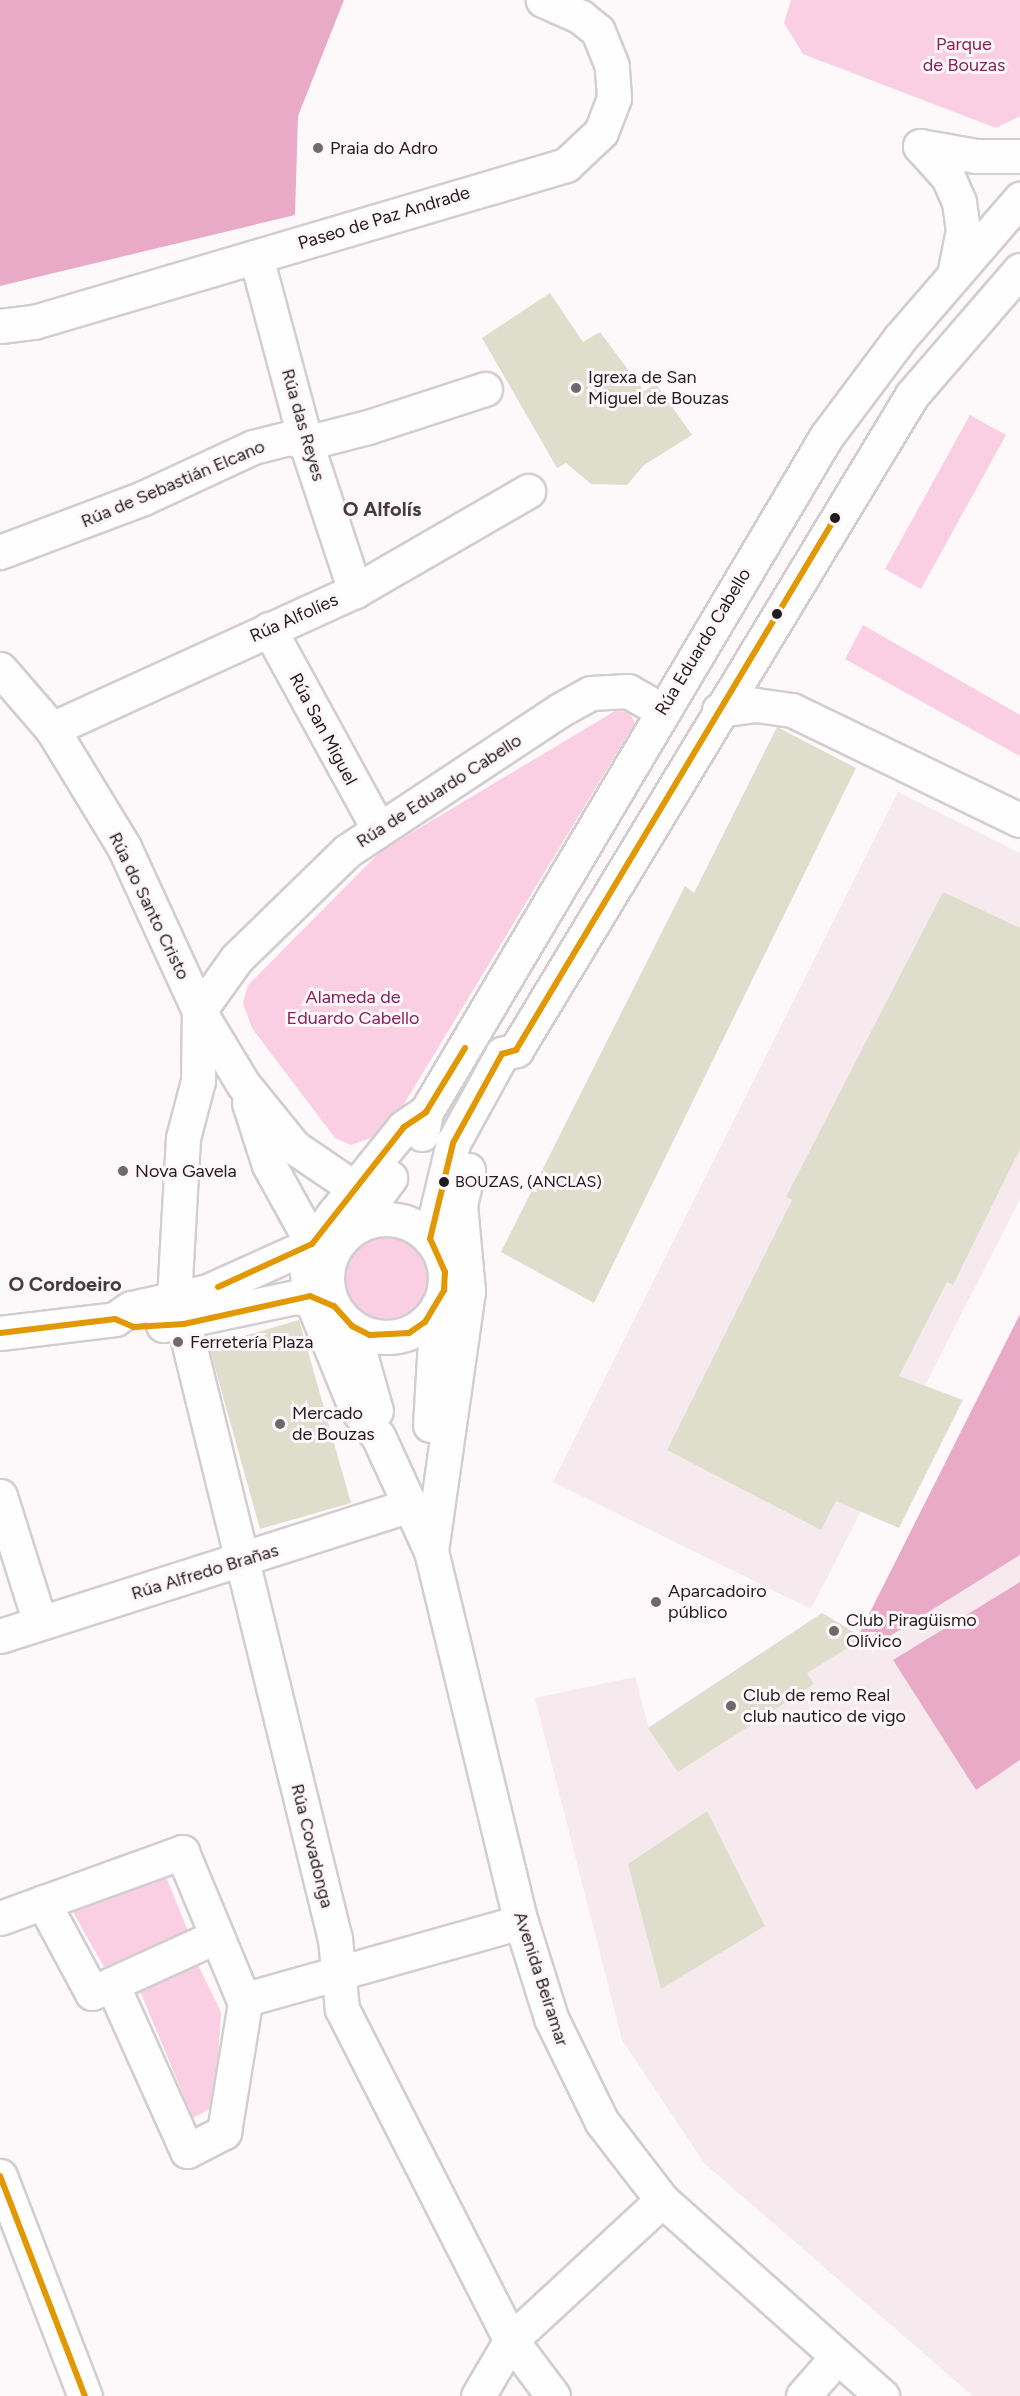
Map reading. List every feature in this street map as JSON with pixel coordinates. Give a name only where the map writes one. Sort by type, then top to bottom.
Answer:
[{"type":"street","name":"Paseo de Paz Andrade","points":[[0,326],[34,322],[566,165],[591,147],[614,98],[612,66],[598,31],[547,2]]},
{"type":"street","points":[[954,275],[963,230],[959,202],[948,177],[920,146],[976,156],[1020,156]]},
{"type":"street","name":"Rúa Eduardo Cabello","points":[[327,1289],[364,1194],[404,1127],[426,1112],[663,711],[847,406],[954,275],[1020,199]]},
{"type":"street","name":"Rúa das Reyes","points":[[256,257],[306,442],[355,591]]},
{"type":"street","points":[[440,1468],[448,1449],[468,1291],[460,1205],[482,1132],[519,1064],[516,1050],[718,710],[912,395],[1020,270]]},
{"type":"street","name":"Rúa de Sebastián Elcano","points":[[0,552],[141,499],[253,447],[291,438],[306,442],[485,389]]},
{"type":"street","name":"Rúa Alfolíes","points":[[52,729],[355,591],[528,492]]},
{"type":"street","name":"Rúa San Miguel","points":[[269,629],[378,828]]},
{"type":"street","name":"Rúa do Santo Cristo","points":[[0,669],[52,729],[123,847],[199,1011],[243,1084],[294,1146],[418,1231]]},
{"type":"street","name":"Rúa de Eduardo Cabello","points":[[199,1011],[237,958],[378,828],[591,693],[628,690],[663,711]]},
{"type":"street","points":[[718,710],[756,705],[792,710],[1020,820]]},
{"type":"street","points":[[179,1312],[183,1138],[198,1081],[199,1011]]},
{"type":"street","points":[[352,1229],[377,1219],[418,1231],[453,1143],[502,1054],[516,1050]]},
{"type":"street","name":"Rúa do Santo Cristo","points":[[243,1084],[269,1165],[327,1289]]},
{"type":"street","name":"Rúa Eduardo Cabello","points":[[327,1289],[335,1247],[352,1229],[364,1194]]},
{"type":"street","name":"Avenida Beiramar","points":[[418,1231],[445,1272],[437,1307],[428,1450],[440,1468],[431,1551]]},
{"type":"street","points":[[0,1333],[115,1319],[134,1327],[179,1312],[254,1273],[327,1289],[389,1337],[409,1333],[437,1307]]},
{"type":"street","points":[[179,1312],[327,1289]]},
{"type":"street","name":"Avenida Beiramar","points":[[327,1289],[376,1406],[378,1436]]},
{"type":"street","name":"Avenida Beiramar","points":[[327,1289],[355,1407],[378,1436],[408,1506],[431,1551],[521,1922],[564,2054],[602,2122],[662,2200],[882,2396]]},
{"type":"street","name":"Rúa Covadonga","points":[[179,1312],[243,1562],[339,1972],[342,2009],[511,2340],[553,2396]]},
{"type":"street","points":[[0,1496],[40,1623]]},
{"type":"street","name":"Rúa Alfredo Brañas","points":[[0,1636],[243,1562],[408,1506]]},
{"type":"street","points":[[0,1918],[182,1852],[245,2002],[224,2132],[187,2151],[112,1984]]},
{"type":"street","points":[[43,1902],[92,1993],[217,1936]]},
{"type":"street","points":[[245,2002],[339,1972],[521,1922]]},
{"type":"street","points":[[0,2176],[85,2396]]},
{"type":"street","points":[[477,2396],[511,2340],[662,2200]]},
{"type":"street","points":[[803,2396],[837,2357]]},
{"type":"shaded area","points":[[0,0],[344,0],[298,116],[295,215],[0,286]]},
{"type":"shaded area","points":[[898,792],[1020,853],[1020,1199],[811,1609],[553,1482]]},
{"type":"shaded area","points":[[1020,1314],[1020,1555],[882,1641],[855,1642]]},
{"type":"shaded area","points":[[1020,1555],[1020,1582],[893,1660],[976,1789],[1020,1760],[1020,2396],[973,2396],[705,2164],[622,2040],[535,1698],[635,1677],[649,1728],[855,1642],[882,1641]]},
{"type":"shaded area","points":[[1020,1582],[1020,1760],[976,1790],[893,1660]]},
{"type":"green space","name":"Parque de Bouzas","points":[[791,0],[1020,0],[1020,116],[996,128],[803,54],[784,23]]},
{"type":"green space","points":[[970,415],[1006,435],[921,589],[885,569]]},
{"type":"green space","points":[[863,625],[1020,715],[1020,756],[845,659]]},
{"type":"green space","name":"Alameda de Eduardo Cabello","points":[[615,711],[629,712],[635,723],[387,1132],[351,1145],[335,1138],[252,1028],[243,1003],[248,985],[381,851]]},
{"type":"green space","points":[[387,1236],[404,1239],[418,1248],[427,1262],[430,1279],[427,1296],[418,1310],[404,1319],[387,1322],[370,1319],[356,1310],[347,1296],[344,1279],[347,1262],[356,1248],[370,1239]]},
{"type":"green space","points":[[166,1877],[188,1931],[104,1967],[73,1912]]},
{"type":"green space","points":[[198,1965],[221,2012],[215,2106],[193,2118],[140,1991]]},
{"type":"building","name":"Igrexa de San Miguel de Bouzas","points":[[550,293],[583,342],[600,332],[644,391],[656,384],[692,435],[644,465],[627,485],[591,484],[566,463],[557,468],[482,338]]},
{"type":"building","points":[[777,727],[856,768],[594,1303],[501,1252],[685,886],[694,893]]},
{"type":"building","points":[[943,892],[1020,928],[1020,1149],[953,1285],[947,1282],[899,1376],[963,1400],[899,1528],[836,1501],[821,1530],[667,1450],[792,1200],[786,1197]]},
{"type":"building","name":"Mercado de Bouzas","points":[[299,1320],[351,1503],[260,1529],[209,1346]]},
{"type":"building","name":"Club de remo Real club nautico de vigo","points":[[822,1613],[864,1638],[807,1673],[814,1684],[678,1772],[648,1728]]},
{"type":"building","points":[[707,1811],[765,1926],[661,1989],[628,1864]]},
{"type":"transit line","points":[[0,1333],[115,1319],[134,1327],[184,1324],[310,1296],[334,1306],[352,1326],[370,1335],[409,1333],[425,1322],[444,1290],[445,1272],[430,1239],[453,1143],[502,1054],[516,1050],[835,518]]},
{"type":"transit line","points":[[218,1287],[312,1244],[404,1127],[426,1112],[465,1048]]},
{"type":"transit line","points":[[0,2176],[85,2396]]},
{"type":"place","name":"Praia do Adro","points":[[318,148]]},
{"type":"place","name":"Igrexa de San Miguel de Bouzas","points":[[576,388]]},
{"type":"place","name":"Nova Gavela","points":[[123,1171]]},
{"type":"place","name":"BOUZAS, (ANCLAS)","points":[[444,1182]]},
{"type":"place","name":"Ferretería Plaza","points":[[178,1342]]},
{"type":"place","name":"Mercado de Bouzas","points":[[280,1424]]},
{"type":"place","name":"Aparcadoiro público","points":[[656,1602]]},
{"type":"place","name":"Club Piragüismo Olívico","points":[[834,1631]]},
{"type":"place","name":"Club de remo Real club nautico de vigo","points":[[731,1706]]},
{"type":"district","name":"O Alfolís","points":[[382,509]]},
{"type":"district","name":"O Cordoeiro","points":[[65,1284]]}]
